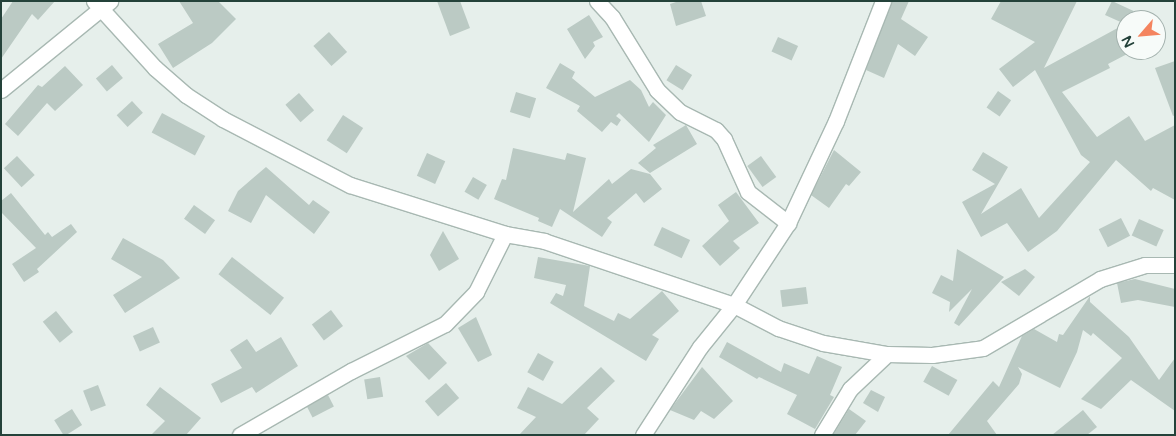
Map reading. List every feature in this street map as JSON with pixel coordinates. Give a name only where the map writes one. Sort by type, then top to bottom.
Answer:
[{"type":"street","points":[[597,1],[612,17],[657,90],[680,112],[716,130],[724,139],[748,192],[788,223]]},
{"type":"street","points":[[643,435],[700,347],[734,305],[788,223],[836,121],[883,1]]},
{"type":"street","points":[[1,90],[102,4],[155,68],[186,95],[223,119],[350,185],[505,234],[544,241],[734,305],[778,328],[805,337],[886,354],[932,354],[983,348],[1100,279],[1145,265],[1175,265]]},
{"type":"street","points":[[240,435],[335,379],[445,324],[476,292],[505,234]]},
{"type":"street","points":[[822,435],[850,389],[886,354]]},
{"type":"building","points":[[13,1],[55,1],[38,20],[32,14],[1,59],[1,19]]},
{"type":"building","points":[[179,1],[218,1],[236,19],[212,43],[173,68],[158,44],[193,23]]},
{"type":"building","points":[[437,1],[460,1],[470,28],[450,36]]},
{"type":"building","points":[[679,1],[701,1],[706,16],[676,26],[670,4]]},
{"type":"building","points":[[892,1],[909,1],[901,19],[928,37],[915,56],[898,44],[884,78],[866,70]]},
{"type":"building","points":[[1001,1],[1077,1],[1044,68],[1116,29],[1116,60],[1108,64],[1110,68],[1062,92],[1097,137],[1129,116],[1145,141],[1175,125],[1175,200],[1153,188],[1151,191],[1116,160],[1057,231],[1028,252],[1007,223],[981,237],[962,202],[995,184],[972,170],[983,152],[1008,167],[981,214],[1021,188],[1039,218],[1090,162],[1081,155],[1035,70],[1013,87],[999,69],[1035,42],[991,19]]},
{"type":"building","points":[[1112,1],[1131,10],[1116,10],[1116,20],[1105,15]]},
{"type":"building","points":[[589,15],[603,37],[593,42],[595,46],[585,59],[567,29]]},
{"type":"building","points":[[329,32],[347,52],[331,66],[313,46]]},
{"type":"building","points":[[778,37],[798,46],[792,61],[771,52]]},
{"type":"building","points":[[1175,61],[1175,115],[1173,116],[1155,68]]},
{"type":"building","points":[[560,63],[575,72],[572,78],[595,97],[630,80],[641,90],[649,107],[653,102],[666,115],[649,142],[619,113],[616,116],[621,120],[617,126],[611,122],[602,132],[577,111],[580,106],[546,88]]},
{"type":"building","points":[[112,65],[123,78],[107,92],[96,78]]},
{"type":"building","points":[[676,65],[692,75],[683,90],[666,80]]},
{"type":"building","points":[[65,66],[83,85],[55,111],[47,103],[18,136],[5,124],[38,85],[42,87]]},
{"type":"building","points":[[998,91],[1011,100],[1000,117],[987,107]]},
{"type":"building","points":[[516,92],[536,98],[530,118],[510,112]]},
{"type":"building","points":[[299,93],[314,110],[301,122],[285,105]]},
{"type":"building","points":[[132,101],[143,113],[128,127],[117,115]]},
{"type":"building","points":[[162,113],[205,136],[195,155],[152,132]]},
{"type":"building","points":[[343,115],[363,128],[347,153],[327,140]]},
{"type":"building","points":[[686,125],[697,144],[650,173],[638,163],[656,148],[653,145]]},
{"type":"building","points":[[513,148],[565,160],[567,153],[586,158],[573,212],[609,179],[612,184],[631,169],[650,174],[662,189],[644,203],[636,193],[607,218],[612,222],[602,237],[560,209],[552,227],[538,221],[539,218],[494,199],[502,179],[506,180]]},
{"type":"building","points":[[834,150],[861,172],[849,186],[846,184],[829,208],[811,195]]},
{"type":"building","points":[[427,153],[445,161],[435,184],[417,176]]},
{"type":"building","points":[[17,156],[35,175],[22,187],[4,168]]},
{"type":"building","points":[[761,156],[776,177],[763,187],[747,166]]},
{"type":"building","points":[[266,167],[309,205],[313,200],[330,212],[314,234],[266,195],[251,223],[228,211],[238,191]]},
{"type":"building","points":[[473,177],[487,185],[478,200],[464,192]]},
{"type":"building","points":[[736,192],[759,223],[733,241],[740,248],[720,266],[702,246],[729,221],[718,205]]},
{"type":"building","points":[[11,193],[45,235],[48,232],[52,237],[71,224],[77,232],[37,269],[39,272],[24,282],[12,264],[36,248],[1,212],[1,201]]},
{"type":"building","points":[[194,205],[215,220],[205,234],[184,219]]},
{"type":"building","points":[[1121,218],[1130,236],[1108,247],[1099,229]]},
{"type":"building","points":[[1139,219],[1164,230],[1156,246],[1132,235]]},
{"type":"building","points":[[662,227],[690,240],[682,258],[654,245]]},
{"type":"building","points":[[443,231],[459,259],[439,271],[430,255]]},
{"type":"building","points":[[123,238],[163,260],[180,278],[125,313],[113,295],[142,277],[111,259]]},
{"type":"building","points":[[957,249],[1004,277],[959,326],[954,323],[972,289],[949,312],[950,302],[932,293],[941,275],[953,281]]},
{"type":"building","points":[[232,257],[284,298],[270,315],[218,274]]},
{"type":"building","points":[[538,257],[590,266],[584,306],[614,321],[618,313],[630,319],[662,291],[679,311],[652,335],[659,339],[646,361],[550,303],[556,293],[563,296],[566,285],[534,278]]},
{"type":"building","points":[[1025,269],[1035,277],[1019,296],[1001,282]]},
{"type":"building","points":[[1135,279],[1175,289],[1175,307],[1138,300],[1121,303],[1117,283]]},
{"type":"building","points":[[806,287],[808,304],[782,307],[780,290]]},
{"type":"building","points":[[1090,296],[1090,302],[1129,337],[1159,380],[1175,358],[1175,411],[1131,380],[1101,409],[1081,399],[1122,358],[1093,333],[1091,336],[1083,330],[1077,352],[1060,388],[1018,367],[1022,374],[1019,384],[987,421],[997,435],[948,435],[993,381],[999,387],[1022,336],[1034,329],[1057,342],[1059,334],[1063,335]]},
{"type":"building","points":[[331,310],[343,326],[324,340],[312,324]]},
{"type":"building","points":[[56,311],[73,332],[60,343],[43,322]]},
{"type":"building","points":[[476,317],[492,355],[478,362],[458,328]]},
{"type":"building","points":[[153,327],[160,343],[140,351],[133,336]]},
{"type":"building","points":[[281,337],[298,366],[256,393],[252,387],[221,403],[211,384],[242,368],[230,350],[247,339],[256,352]]},
{"type":"building","points":[[727,342],[781,372],[784,363],[809,374],[817,356],[842,367],[830,395],[834,397],[815,429],[787,414],[797,395],[759,377],[757,379],[719,357]]},
{"type":"building","points":[[428,343],[447,363],[429,380],[406,356]]},
{"type":"building","points":[[538,353],[554,362],[543,381],[527,372]]},
{"type":"building","points":[[932,366],[957,380],[949,396],[923,382]]},
{"type":"building","points":[[601,367],[615,381],[587,408],[599,419],[584,435],[519,435],[536,417],[517,408],[528,387],[562,404]]},
{"type":"building","points":[[702,367],[733,401],[714,419],[701,411],[694,420],[670,410]]},
{"type":"building","points":[[380,377],[383,397],[367,399],[364,380]]},
{"type":"building","points":[[446,383],[459,398],[438,416],[425,401]]},
{"type":"building","points":[[98,385],[106,406],[91,411],[83,391]]},
{"type":"building","points":[[160,387],[201,418],[186,435],[151,435],[165,421],[146,405]]},
{"type":"building","points":[[871,390],[885,397],[878,412],[863,403]]},
{"type":"building","points":[[328,395],[334,407],[313,417],[307,406]]},
{"type":"building","points":[[72,409],[82,425],[63,435],[54,420]]},
{"type":"building","points":[[849,409],[866,421],[855,435],[833,435]]},
{"type":"building","points":[[1083,410],[1097,427],[1087,435],[1052,435]]}]
